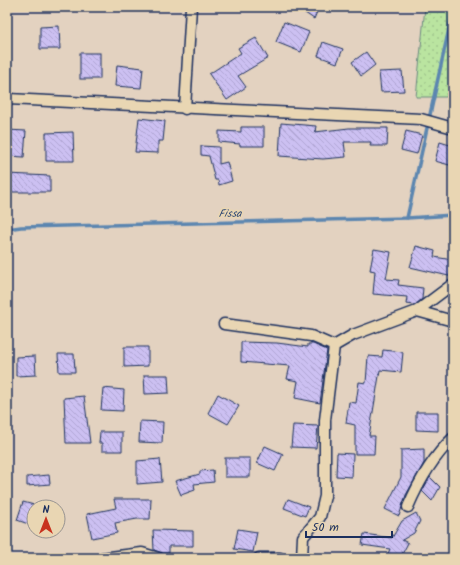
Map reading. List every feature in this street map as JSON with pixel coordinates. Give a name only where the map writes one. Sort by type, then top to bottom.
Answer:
[{"type":"street","points":[[185,109],[191,7]]},
{"type":"street","points":[[8,99],[185,109],[225,109],[421,119],[453,128]]},
{"type":"street","points":[[334,346],[353,335],[417,311],[453,284]]},
{"type":"street","points":[[417,311],[453,321]]},
{"type":"street","points":[[224,324],[311,336],[334,346]]},
{"type":"street","points":[[302,558],[302,537],[320,517],[325,496],[325,420],[334,346]]},
{"type":"street","points":[[408,507],[417,486],[438,452],[453,438]]},
{"type":"street","points":[[102,558],[142,553],[158,558]]},
{"type":"street","points":[[259,558],[280,558]]},
{"type":"green space","points":[[425,7],[453,7],[453,88],[446,97],[416,97]]},
{"type":"building","points":[[296,7],[319,7],[314,19]]},
{"type":"building","points":[[284,22],[309,32],[301,52],[276,42]]},
{"type":"building","points":[[59,26],[60,49],[40,49],[40,27]]},
{"type":"building","points":[[256,38],[268,58],[238,76],[246,87],[227,100],[209,74],[241,53],[238,48]]},
{"type":"building","points":[[323,42],[343,49],[337,63],[318,56]]},
{"type":"building","points":[[366,52],[375,65],[361,76],[352,62]]},
{"type":"building","points":[[80,53],[100,53],[100,79],[80,79]]},
{"type":"building","points":[[117,65],[143,68],[141,88],[115,86]]},
{"type":"building","points":[[402,71],[404,91],[381,92],[379,72]]},
{"type":"building","points":[[139,118],[165,121],[163,141],[158,141],[158,153],[135,152]]},
{"type":"building","points":[[281,123],[316,126],[315,132],[349,128],[388,128],[387,146],[370,146],[371,142],[344,142],[346,157],[323,159],[279,156]]},
{"type":"building","points":[[241,127],[264,127],[264,146],[240,146],[240,144],[219,142],[219,131],[241,132]]},
{"type":"building","points":[[7,130],[26,131],[24,157],[7,156]]},
{"type":"building","points":[[406,131],[422,135],[417,154],[401,150]]},
{"type":"building","points":[[73,132],[74,161],[46,161],[46,133]]},
{"type":"building","points":[[440,142],[453,146],[453,166],[435,161]]},
{"type":"building","points":[[201,146],[219,147],[219,164],[227,162],[232,181],[219,185],[218,180],[215,180],[209,156],[201,155]]},
{"type":"building","points":[[7,174],[50,176],[50,192],[7,192]]},
{"type":"building","points":[[416,246],[435,251],[434,257],[453,260],[453,277],[410,267]]},
{"type":"building","points":[[374,249],[391,252],[386,279],[399,280],[398,285],[423,288],[422,299],[415,305],[406,304],[407,297],[373,294],[375,271],[370,270]]},
{"type":"building","points":[[241,342],[277,343],[308,347],[308,344],[313,344],[327,350],[320,403],[295,398],[298,381],[287,379],[290,366],[241,362]]},
{"type":"building","points":[[124,347],[148,347],[148,366],[124,367]]},
{"type":"building","points":[[383,350],[403,352],[401,372],[380,370],[369,436],[375,436],[374,454],[355,454],[355,425],[346,423],[349,402],[356,403],[359,382],[366,383],[368,356],[382,357]]},
{"type":"building","points":[[58,354],[74,354],[75,372],[59,372]]},
{"type":"building","points":[[35,356],[36,375],[16,376],[16,357]]},
{"type":"building","points":[[144,375],[168,375],[169,393],[145,394]]},
{"type":"building","points":[[103,388],[124,390],[123,411],[101,410]]},
{"type":"building","points":[[218,394],[239,406],[228,424],[208,413]]},
{"type":"building","points":[[84,396],[90,443],[66,443],[64,398]]},
{"type":"building","points":[[416,412],[438,412],[438,431],[416,430]]},
{"type":"building","points":[[140,421],[163,422],[162,443],[139,442]]},
{"type":"building","points":[[293,425],[318,426],[316,448],[291,447]]},
{"type":"building","points":[[100,432],[122,432],[122,451],[102,451],[102,443],[99,443]]},
{"type":"building","points":[[265,446],[283,454],[275,471],[257,463]]},
{"type":"building","points":[[424,449],[424,463],[406,495],[399,516],[385,509],[401,477],[401,450]]},
{"type":"building","points":[[337,453],[353,454],[352,477],[336,476]]},
{"type":"building","points":[[225,458],[250,458],[250,477],[225,477]]},
{"type":"building","points":[[160,459],[162,482],[137,484],[137,461]]},
{"type":"building","points":[[213,470],[214,482],[194,484],[195,490],[181,495],[175,481],[200,474],[200,471]]},
{"type":"building","points":[[49,475],[50,484],[27,486],[27,477]]},
{"type":"building","points":[[430,477],[440,487],[432,501],[422,491]]},
{"type":"building","points":[[114,499],[151,499],[150,519],[137,519],[115,523],[117,533],[92,538],[87,514],[116,508]]},
{"type":"building","points":[[288,499],[309,507],[305,516],[284,508]]},
{"type":"building","points":[[23,502],[26,503],[26,523],[17,520]]},
{"type":"building","points":[[416,513],[420,521],[414,533],[402,540],[408,543],[400,558],[386,558],[390,549],[362,545],[364,534],[392,538],[402,521]]},
{"type":"building","points":[[238,529],[257,532],[253,552],[234,549]]},
{"type":"building","points":[[153,530],[193,531],[193,546],[169,546],[169,553],[154,550]]},
{"type":"waterway","points":[[407,218],[453,11]]},
{"type":"waterway","name":"Fissa","points":[[7,229],[21,227],[407,218],[453,215]]}]
